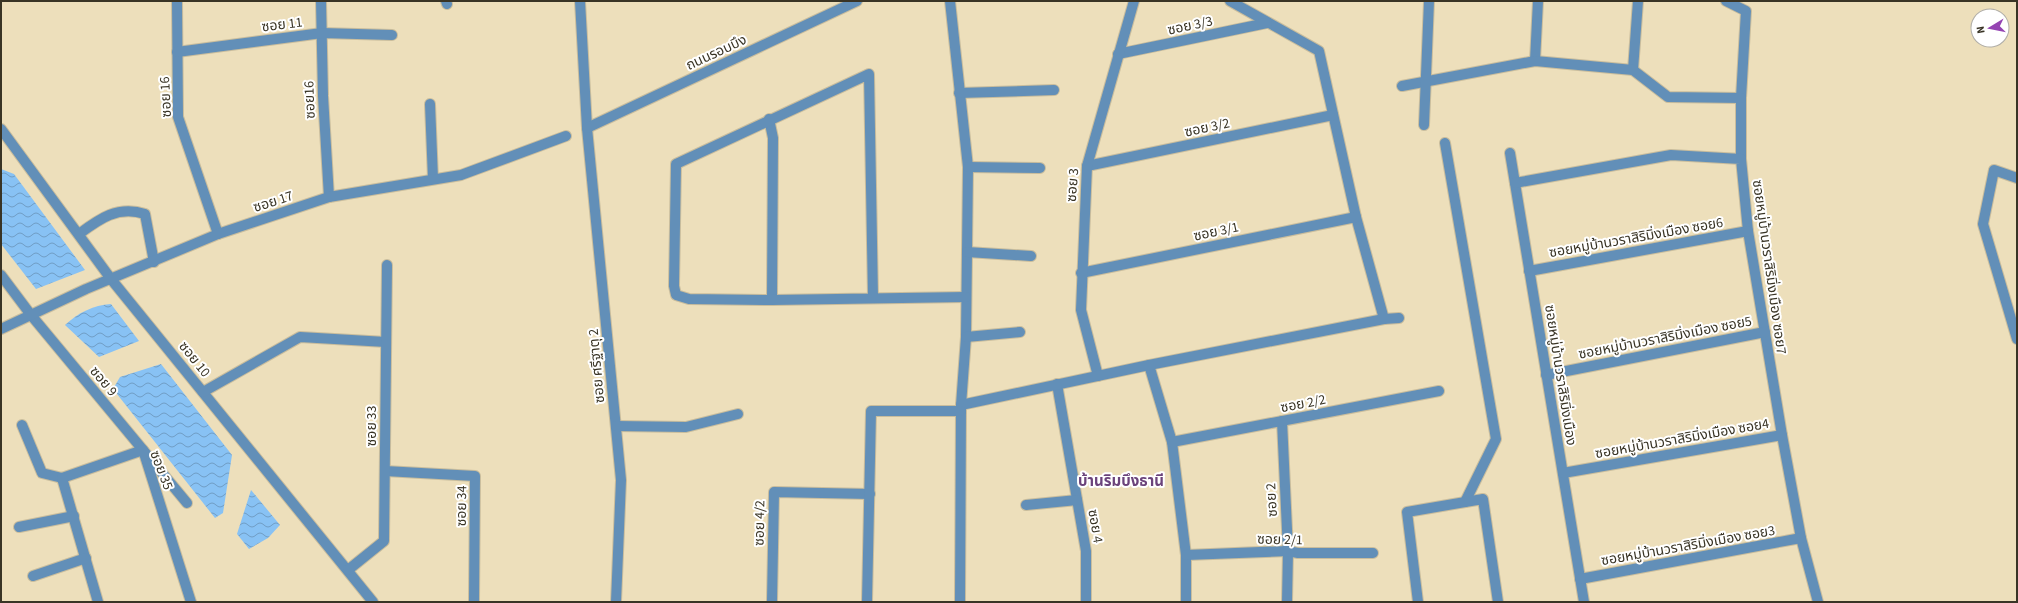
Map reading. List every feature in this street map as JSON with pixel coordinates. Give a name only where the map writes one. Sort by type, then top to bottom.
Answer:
[{"type":"street","name":"ซอย 16","points":[[177,1],[178,117],[218,234]]},
{"type":"street","name":"ซอย16","points":[[321,1],[323,96],[329,197]]},
{"type":"street","name":"ซอย ศรีฐาตุ 2","points":[[580,1],[587,128],[622,480],[616,602]]},
{"type":"street","name":"ถนนรอบบึง","points":[[587,128],[857,1]]},
{"type":"street","points":[[950,1],[968,167],[966,337],[961,408],[960,602]]},
{"type":"street","name":"ซอย 3","points":[[1098,376],[1081,310],[1081,273],[1087,166],[1134,1]]},
{"type":"street","points":[[1230,1],[1319,51],[1332,115],[1356,217],[1384,319]]},
{"type":"street","points":[[1424,125],[1429,1]]},
{"type":"street","points":[[1535,61],[1538,1]]},
{"type":"street","points":[[1633,70],[1638,1]]},
{"type":"street","points":[[1515,183],[1671,155],[1741,159],[1741,98],[1746,11],[1726,1]]},
{"type":"street","name":"ซอย 3/3","points":[[1118,54],[1267,23]]},
{"type":"street","name":"ซอย 11","points":[[177,52],[322,33],[392,35]]},
{"type":"street","points":[[1402,86],[1535,61],[1633,70],[1668,97],[1741,98]]},
{"type":"street","points":[[873,298],[869,74],[769,119],[676,164],[674,286],[676,295],[689,298],[772,300],[966,297]]},
{"type":"street","points":[[959,94],[1054,90]]},
{"type":"street","points":[[430,104],[433,179]]},
{"type":"street","name":"ซอย 3/2","points":[[1087,166],[1332,115]]},
{"type":"street","points":[[769,119],[773,138],[772,300]]},
{"type":"street","name":"ซอย 10","points":[[1,129],[111,279],[374,602]]},
{"type":"street","name":"ซอย 17","points":[[1,329],[111,279],[218,234],[329,197],[461,175],[566,136]]},
{"type":"street","points":[[1445,143],[1496,438],[1465,502]]},
{"type":"street","name":"ซอยหมู่บ้านวราสิริมิ่งเมือง","points":[[1510,153],[1584,602]]},
{"type":"street","name":"ซอยหมู่บ้านวราสิริมิ่งเมือง ซอย7","points":[[1741,159],[1748,231],[1782,435],[1800,538],[1818,602]]},
{"type":"street","points":[[968,167],[1040,168]]},
{"type":"street","points":[[2017,178],[1994,170],[1983,224],[2017,339]]},
{"type":"street","points":[[78,234],[104,216],[134,210],[145,214],[154,262]]},
{"type":"street","name":"ซอย 3/1","points":[[1081,273],[1356,217]]},
{"type":"street","name":"ซอยหมู่บ้านวราสิริมิ่งเมือง ซอย6","points":[[1529,271],[1748,231]]},
{"type":"street","points":[[967,252],[1031,256]]},
{"type":"street","name":"ซอย 33","points":[[348,570],[384,541],[387,265]]},
{"type":"street","name":"ซอย 9","points":[[1,275],[31,315],[187,503]]},
{"type":"street","points":[[868,602],[871,411],[961,408],[1057,384],[1149,365],[1384,319],[1399,318]]},
{"type":"street","points":[[966,337],[1020,332]]},
{"type":"street","name":"ซอยหมู่บ้านวราสิริมิ่งเมือง ซอย5","points":[[1546,374],[1765,332]]},
{"type":"street","points":[[203,392],[300,337],[386,342]]},
{"type":"street","points":[[1149,365],[1172,442],[1186,555],[1186,602]]},
{"type":"street","name":"ซอย 4","points":[[1057,384],[1086,551],[1086,602]]},
{"type":"street","name":"ซอย 2/2","points":[[1172,442],[1438,391]]},
{"type":"street","points":[[616,426],[686,427],[738,414]]},
{"type":"street","name":"ซอย 2","points":[[1282,421],[1288,551],[1287,602]]},
{"type":"street","points":[[22,425],[42,473],[62,478],[98,602]]},
{"type":"street","name":"ซอยหมู่บ้านวราสิริมิ่งเมือง ซอย4","points":[[1563,474],[1782,435]]},
{"type":"street","name":"ซอย 35","points":[[62,478],[143,450],[191,602]]},
{"type":"street","name":"ซอย 34","points":[[385,471],[476,476],[474,602]]},
{"type":"street","name":"ซอย 4/2","points":[[772,602],[774,492],[870,494]]},
{"type":"street","points":[[1418,602],[1407,512],[1482,499],[1498,602]]},
{"type":"street","points":[[1026,505],[1077,500]]},
{"type":"street","points":[[19,527],[74,516]]},
{"type":"street","name":"ซอยหมู่บ้านวราสิริมิ่งเมือง ซอย3","points":[[1580,579],[1800,538]]},
{"type":"street","name":"ซอย 2/1","points":[[1186,555],[1288,551],[1298,553],[1373,553]]},
{"type":"street","points":[[33,576],[86,558]]},
{"type":"water","points":[[1,169],[14,174],[85,270],[36,289],[1,244]]},
{"type":"water","points":[[111,304],[139,341],[99,357],[65,325],[86,310]]},
{"type":"water","points":[[161,364],[232,455],[223,513],[215,518],[113,389],[120,377]]},
{"type":"water","points":[[251,490],[280,525],[268,538],[249,549],[237,534]]},
{"type":"district","name":"บ้านริมบึงธานี","points":[[1121,481]]}]
